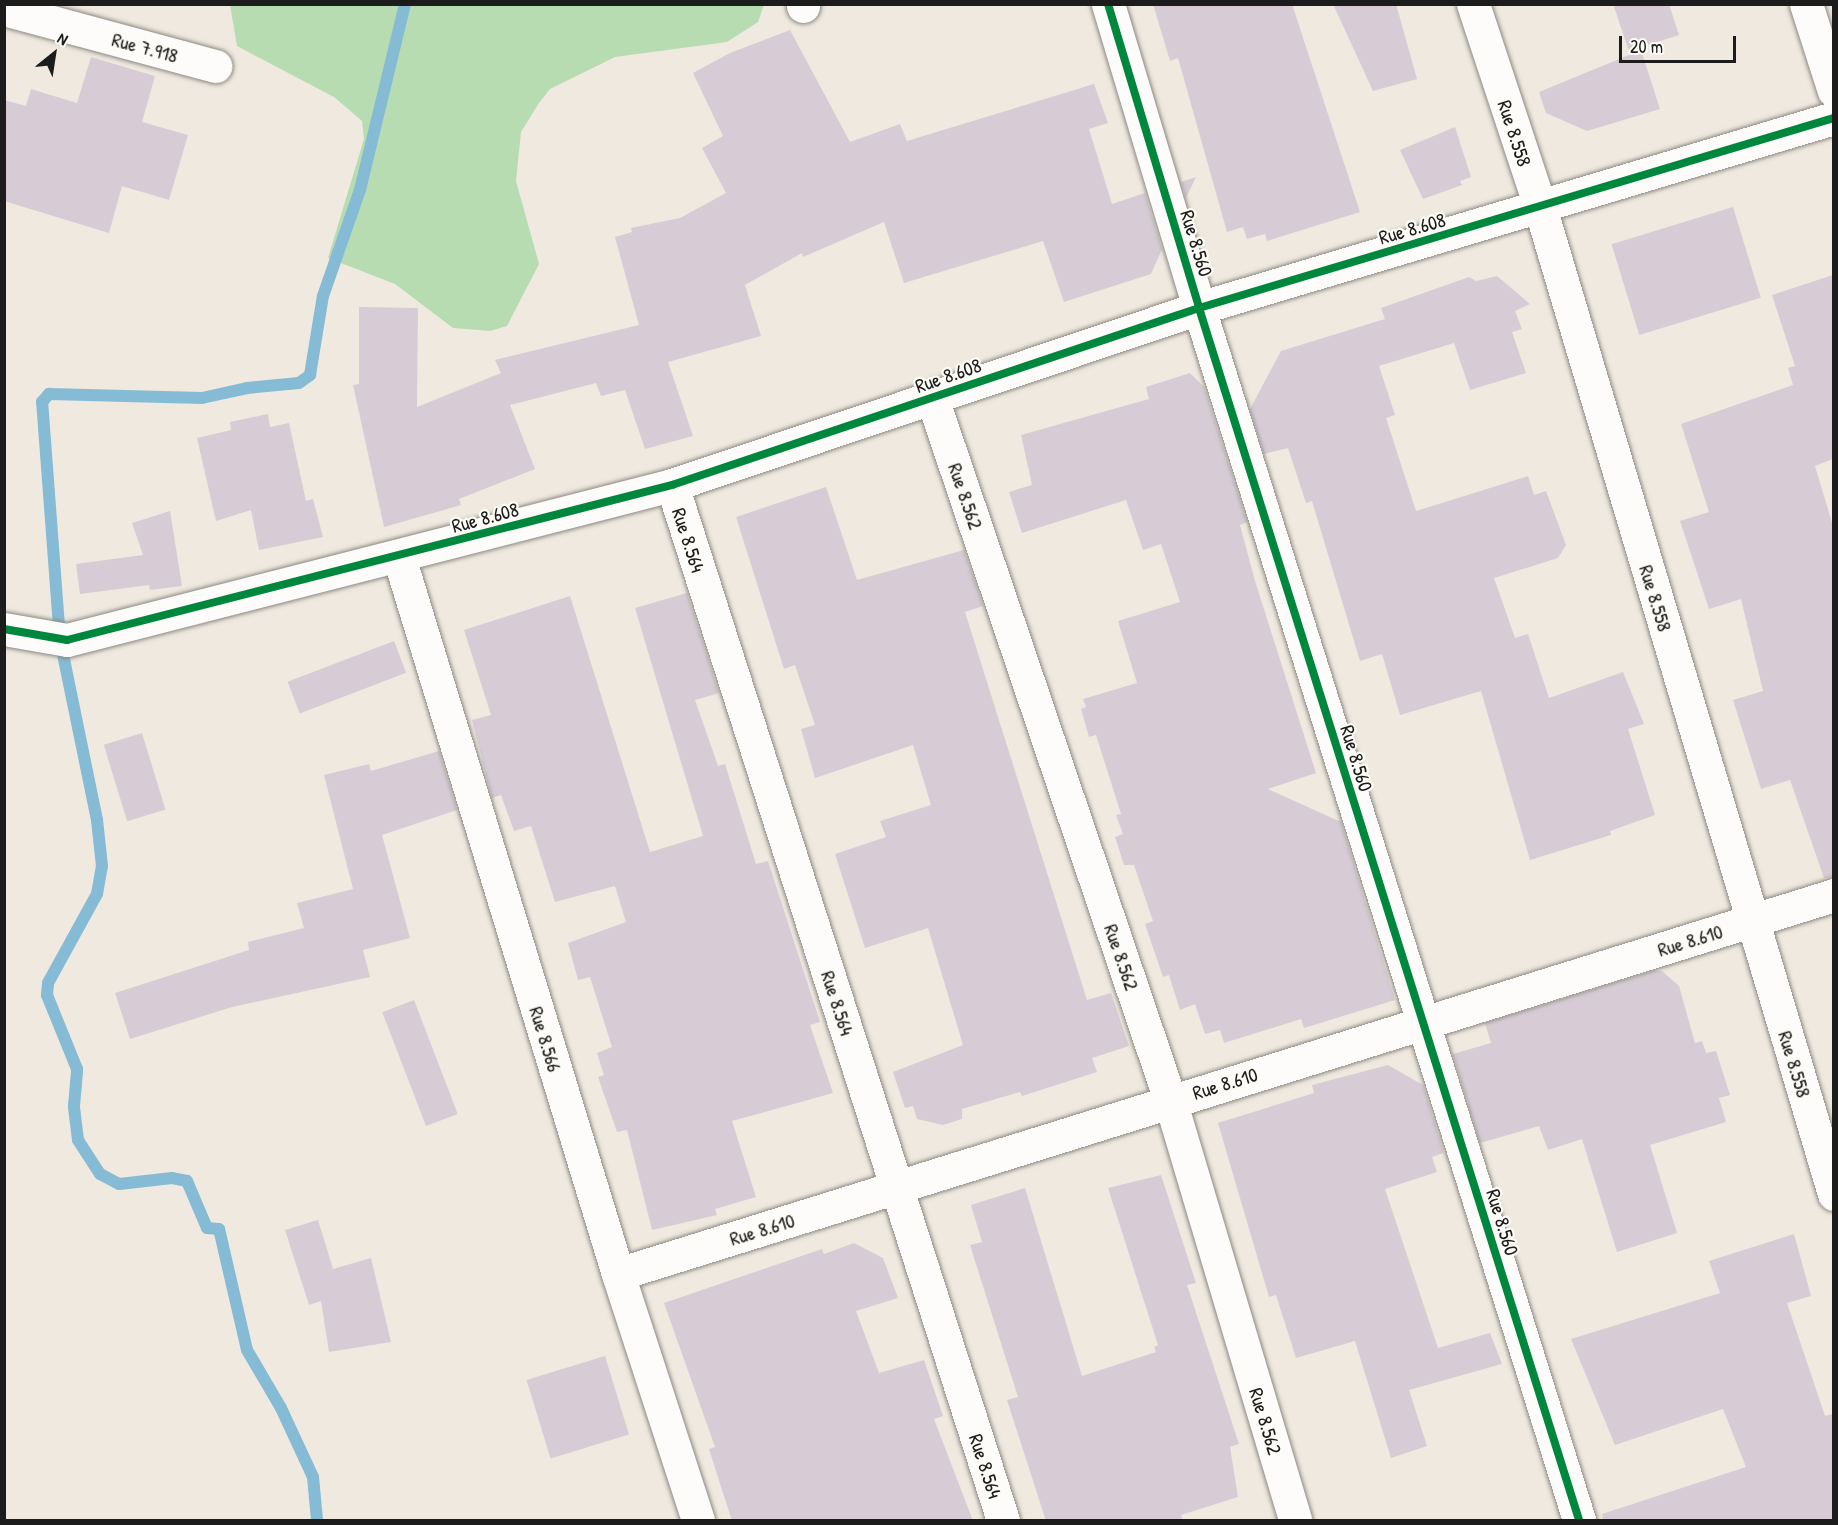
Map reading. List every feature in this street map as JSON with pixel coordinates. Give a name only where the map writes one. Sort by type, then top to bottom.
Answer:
[{"type":"street","name":"Rue 8.560","points":[[1108,4],[1199,308],[1579,1521]]},
{"type":"street","name":"Rue 8.558","points":[[1473,4],[1540,207],[1833,1194]]},
{"type":"street","points":[[1806,4],[1833,91]]},
{"type":"street","name":"Rue 7.918","points":[[4,9],[215,66]]},
{"type":"street","name":"Rue 8.608","points":[[4,629],[58,639],[399,557],[672,485],[1199,308],[1833,118]]},
{"type":"street","name":"Rue 8.562","points":[[932,398],[1170,1100],[1295,1521]]},
{"type":"street","name":"Rue 8.564","points":[[672,485],[1003,1521]]},
{"type":"street","name":"Rue 8.566","points":[[399,557],[618,1274],[698,1521]]},
{"type":"street","name":"Rue 8.610","points":[[618,1274],[1423,1021],[1833,896]]},
{"type":"green space","points":[[230,4],[764,5],[758,22],[727,42],[615,57],[550,89],[521,132],[516,181],[539,264],[507,326],[490,331],[453,328],[395,284],[328,258],[364,139],[362,121],[334,97],[237,46]]},
{"type":"building","points":[[1153,4],[1292,4],[1360,212],[1267,241],[1265,234],[1247,239],[1243,227],[1227,232],[1178,58],[1170,61]]},
{"type":"building","points":[[1333,4],[1396,4],[1417,79],[1373,91]]},
{"type":"building","points":[[1613,4],[1669,4],[1679,35],[1629,51]]},
{"type":"building","points":[[790,30],[850,142],[900,124],[907,141],[1094,84],[1108,123],[1089,129],[1112,204],[1145,193],[1162,249],[1151,274],[1064,302],[1043,241],[904,283],[884,222],[803,257],[802,253],[745,285],[761,336],[668,362],[693,436],[645,449],[625,390],[601,396],[596,383],[510,405],[535,469],[459,499],[461,505],[384,527],[353,385],[359,384],[359,307],[418,308],[417,407],[501,373],[495,360],[639,325],[615,237],[632,232],[631,228],[680,218],[726,193],[702,148],[723,136],[693,73],[730,53]]},
{"type":"building","points":[[1641,50],[1660,109],[1587,131],[1546,113],[1539,92]]},
{"type":"building","points":[[91,57],[155,76],[142,122],[188,135],[169,200],[122,186],[109,233],[4,201],[4,100],[26,106],[31,89],[77,103]]},
{"type":"building","points":[[1455,127],[1471,177],[1460,181],[1462,185],[1423,199],[1400,150]]},
{"type":"building","points":[[1196,177],[1186,198],[1181,182]]},
{"type":"building","points":[[1733,207],[1761,298],[1639,335],[1612,244]]},
{"type":"building","points":[[1833,275],[1833,459],[1815,466],[1833,526],[1833,877],[1824,878],[1790,780],[1761,789],[1733,700],[1763,691],[1741,599],[1709,609],[1680,521],[1709,512],[1681,424],[1793,385],[1788,368],[1795,366],[1772,295]]},
{"type":"building","points":[[1497,276],[1530,304],[1515,311],[1522,329],[1512,332],[1526,373],[1470,390],[1454,343],[1379,366],[1395,415],[1386,418],[1416,511],[1528,476],[1534,495],[1546,491],[1566,545],[1558,558],[1494,578],[1515,638],[1528,634],[1549,698],[1623,672],[1644,724],[1628,729],[1655,815],[1610,831],[1611,835],[1530,860],[1481,691],[1400,715],[1382,654],[1360,661],[1312,501],[1306,503],[1288,448],[1264,454],[1250,409],[1281,351],[1385,319],[1381,308],[1469,277],[1476,281]]},
{"type":"building","points":[[1190,373],[1204,387],[1247,522],[1240,525],[1255,581],[1316,773],[1268,789],[1341,822],[1395,1000],[1304,1028],[1301,1019],[1224,1043],[1220,1030],[1205,1034],[1195,1004],[1180,1010],[1169,975],[1163,977],[1145,924],[1153,921],[1134,865],[1124,865],[1115,837],[1123,834],[1116,815],[1121,814],[1096,735],[1089,737],[1081,709],[1086,707],[1083,699],[1137,683],[1118,621],[1180,602],[1161,544],[1143,550],[1126,500],[1022,533],[1009,492],[1032,485],[1021,435],[1149,399],[1146,387]]},
{"type":"building","points":[[268,414],[270,427],[289,423],[306,501],[313,499],[323,537],[259,550],[251,510],[216,521],[197,438],[231,430],[230,422]]},
{"type":"building","points":[[826,487],[857,580],[964,550],[983,606],[965,612],[1087,1000],[1111,993],[1129,1046],[1092,1058],[1097,1072],[1022,1096],[1020,1092],[962,1109],[962,1119],[943,1125],[917,1119],[913,1106],[905,1108],[893,1072],[963,1045],[928,928],[865,948],[835,854],[886,837],[880,821],[931,805],[913,745],[815,778],[801,729],[815,725],[795,665],[784,669],[736,517]]},
{"type":"building","points":[[170,511],[182,586],[150,590],[149,585],[80,594],[76,564],[143,555],[132,523]]},
{"type":"building","points":[[687,593],[719,693],[695,700],[718,766],[725,764],[756,864],[768,861],[820,1022],[810,1025],[833,1093],[732,1121],[756,1197],[715,1209],[717,1215],[652,1230],[627,1130],[617,1132],[598,1077],[604,1075],[597,1053],[612,1047],[590,977],[578,980],[568,943],[626,922],[615,886],[555,902],[531,826],[514,831],[501,795],[492,798],[472,720],[491,715],[464,630],[570,596],[650,852],[703,836],[635,608]]},
{"type":"building","points":[[394,641],[406,673],[300,714],[288,682]]},
{"type":"building","points":[[142,733],[165,810],[127,821],[104,745]]},
{"type":"building","points":[[439,751],[457,810],[382,835],[410,938],[363,950],[370,977],[232,1007],[130,1039],[115,993],[249,950],[248,942],[304,928],[297,903],[353,889],[324,775],[369,764],[371,771]]},
{"type":"building","points":[[1653,971],[1662,971],[1679,986],[1695,1043],[1702,1041],[1706,1053],[1716,1051],[1730,1095],[1719,1098],[1726,1122],[1650,1145],[1677,1233],[1617,1252],[1582,1139],[1548,1150],[1539,1126],[1480,1143],[1453,1054],[1491,1043],[1485,1023]]},
{"type":"building","points":[[414,1000],[458,1114],[426,1126],[382,1012]]},
{"type":"building","points":[[1388,1065],[1423,1085],[1444,1153],[1432,1157],[1437,1172],[1385,1189],[1438,1348],[1490,1333],[1502,1364],[1409,1390],[1427,1446],[1391,1458],[1355,1341],[1296,1358],[1276,1295],[1269,1297],[1218,1123],[1314,1093],[1312,1085]]},
{"type":"building","points":[[1161,1175],[1196,1283],[1187,1285],[1239,1444],[1230,1447],[1238,1497],[1181,1515],[1183,1521],[1046,1521],[1007,1400],[1018,1397],[970,1245],[982,1242],[971,1205],[1025,1188],[1082,1376],[1156,1352],[1154,1347],[1158,1345],[1108,1188]]},
{"type":"building","points":[[318,1220],[333,1269],[371,1258],[391,1342],[329,1352],[321,1301],[309,1305],[285,1230]]},
{"type":"building","points":[[1794,1234],[1811,1296],[1787,1303],[1825,1416],[1833,1414],[1833,1521],[1603,1521],[1602,1514],[1746,1467],[1723,1409],[1615,1445],[1571,1339],[1720,1293],[1709,1261]]},
{"type":"building","points":[[854,1243],[883,1258],[898,1298],[856,1311],[879,1373],[924,1360],[943,1416],[934,1419],[973,1521],[732,1521],[709,1449],[715,1447],[664,1303],[822,1249],[824,1254]]},
{"type":"building","points":[[605,1356],[629,1434],[551,1458],[527,1380]]},
{"type":"waterway","points":[[317,1520],[313,1477],[281,1408],[247,1350],[219,1229],[207,1228],[187,1181],[172,1178],[119,1184],[100,1174],[78,1140],[74,1106],[77,1069],[47,995],[48,983],[97,894],[102,866],[97,820],[60,640],[42,402],[49,394],[202,398],[247,388],[299,383],[310,375],[323,296],[360,190],[405,4]]},
{"type":"cycle path","points":[[1108,4],[1199,308],[1579,1520]]},
{"type":"cycle path","points":[[4,629],[67,640],[672,485],[1199,308],[1834,118]]}]
